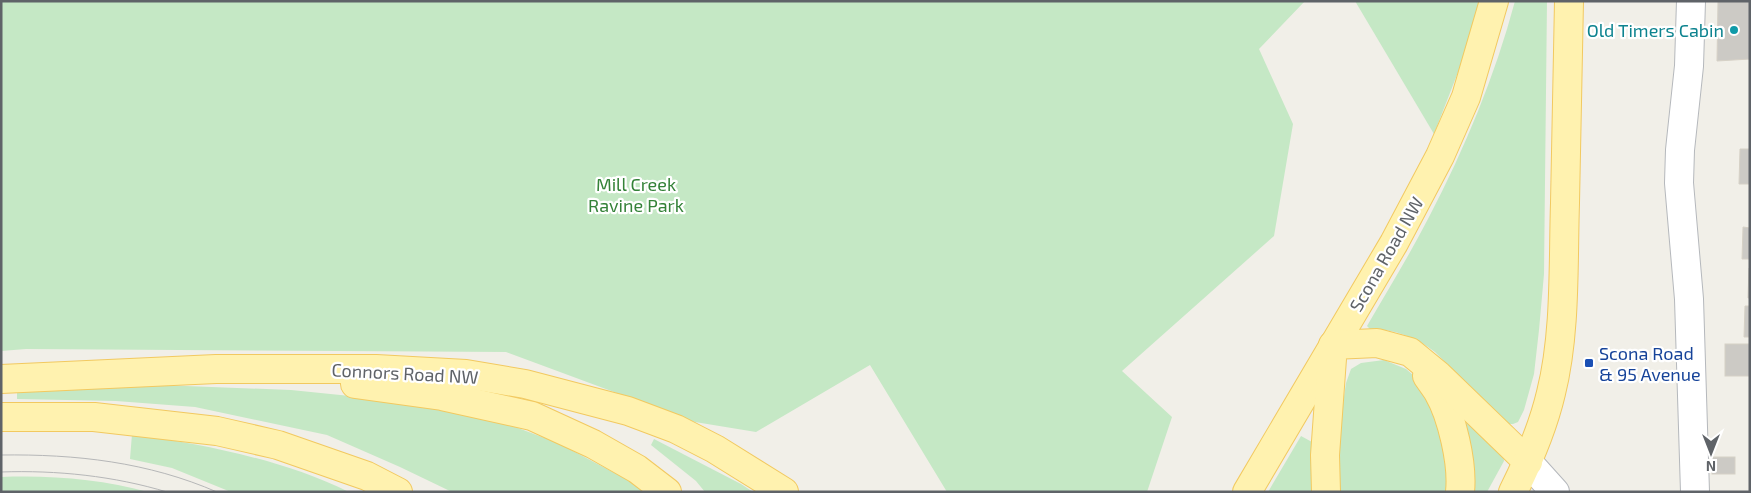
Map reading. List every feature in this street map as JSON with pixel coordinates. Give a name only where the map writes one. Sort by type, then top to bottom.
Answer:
[{"type":"main road","name":"Scona Road NW","points":[[1247,492],[1394,243],[1440,156],[1466,97],[1494,1]]},
{"type":"main road","points":[[1513,492],[1528,462],[1551,392],[1559,348],[1570,1]]},
{"type":"main road","points":[[1326,492],[1325,455],[1333,345],[1377,343],[1410,352],[1438,375],[1528,462]]},
{"type":"main road","points":[[1410,352],[1439,393],[1448,416],[1459,463],[1460,492]]},
{"type":"main road","points":[[216,369],[375,386],[442,396],[532,416],[593,444],[638,469],[667,492]]},
{"type":"main road","name":"Connors Road NW","points":[[1,379],[216,369],[413,370],[466,374],[525,384],[628,411],[676,429],[715,449],[784,492]]},
{"type":"main road","points":[[1,417],[94,417],[217,431],[278,445],[367,476],[398,492]]},
{"type":"street","points":[[1691,1],[1689,66],[1680,150],[1680,183],[1689,299],[1695,492]]},
{"type":"street","points":[[1528,462],[1555,492]]},
{"type":"green space","name":"Mill Creek Ravine Park","points":[[1,1],[1305,1],[1259,49],[1293,124],[1274,236],[1122,371],[1172,417],[1147,492],[947,492],[870,365],[756,432],[695,422],[506,352],[26,349],[1,351]]},
{"type":"green space","points":[[1355,1],[1483,1],[1474,31],[1434,134]]},
{"type":"green space","points":[[1515,1],[1547,1],[1544,274],[1534,374],[1524,410],[1518,422],[1507,424],[1428,347],[1404,335],[1388,330],[1370,329],[1367,326],[1422,231],[1455,165],[1498,57]]},
{"type":"green space","points":[[1384,360],[1406,369],[1420,381],[1439,416],[1449,492],[1338,492],[1337,445],[1346,383],[1351,369],[1361,363]]},
{"type":"green space","points":[[135,384],[291,390],[409,402],[502,422],[558,443],[639,486],[645,492],[452,492],[327,435],[195,407],[116,401],[17,399],[17,386]]},
{"type":"green space","points":[[1472,419],[1503,451],[1504,461],[1487,492],[1473,492],[1464,425]]},
{"type":"green space","points":[[132,434],[215,448],[270,462],[323,480],[349,492],[231,492],[172,468],[130,459]]},
{"type":"green space","points":[[1301,436],[1312,442],[1316,492],[1268,492]]},
{"type":"green space","points":[[654,439],[753,492],[705,492],[696,481],[651,445]]},
{"type":"green space","points":[[1,477],[75,479],[112,484],[148,492],[1,492]]},
{"type":"building","name":"Old Timers Cabin","points":[[1718,1],[1750,1],[1750,59],[1717,61]]},
{"type":"building","points":[[1740,149],[1750,149],[1750,184],[1739,184]]},
{"type":"building","points":[[1743,227],[1750,228],[1750,259],[1742,259]]},
{"type":"building","points":[[1749,268],[1750,298],[1748,298]]},
{"type":"building","points":[[1745,306],[1750,306],[1750,337],[1744,337]]},
{"type":"building","points":[[1725,344],[1750,344],[1750,376],[1725,376]]},
{"type":"building","points":[[1712,457],[1735,457],[1735,474],[1712,474]]},
{"type":"tram line","points":[[1,455],[57,456],[111,462],[165,473],[217,492]]},
{"type":"tram line","points":[[1,472],[85,475],[147,486],[167,492]]},
{"type":"place","name":"Old Timers Cabin","points":[[1734,30]]},
{"type":"place","name":"Scona Road & 95 Avenue","points":[[1589,363]]}]
